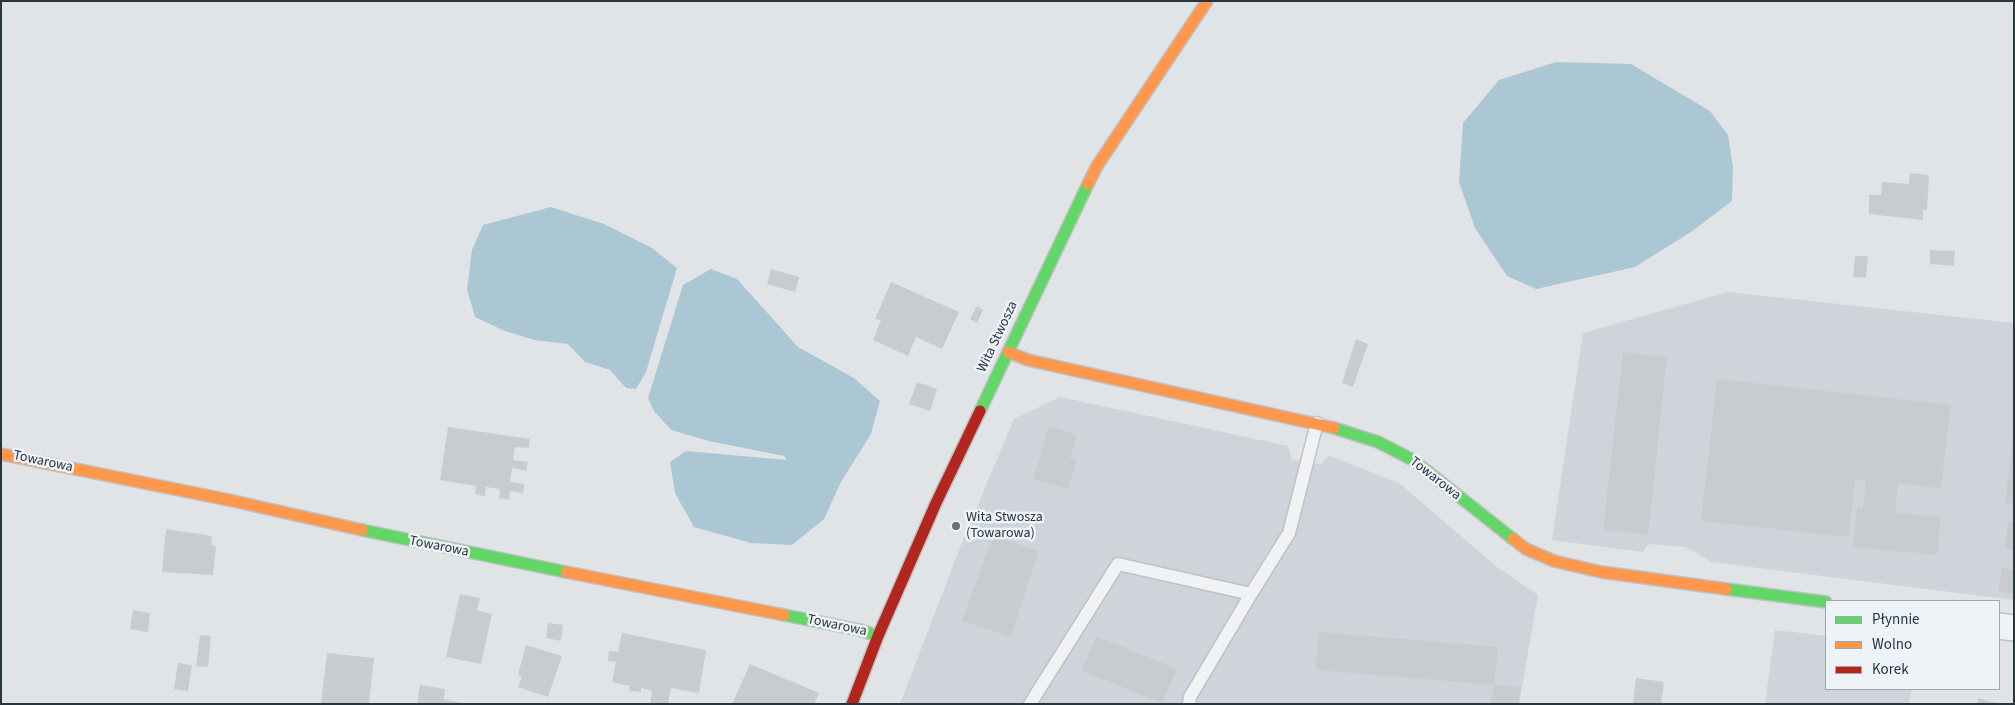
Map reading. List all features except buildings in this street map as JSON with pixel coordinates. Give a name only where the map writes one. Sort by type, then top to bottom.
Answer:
[{"type":"street","name":"Wita Stwosza","points":[[852,704],[878,636],[936,503],[1097,166],[1207,1]]},
{"type":"street","name":"Towarowa","points":[[1008,352],[1028,360],[1317,423],[1378,442],[1413,460],[1503,533],[1526,549],[1554,562],[1601,572],[1825,602]]},
{"type":"street","name":"Towarowa","points":[[1,454],[229,500],[405,540],[850,628],[878,636]]},
{"type":"street","points":[[2000,626],[2014,628]]},
{"type":"lane","points":[[1189,704],[1190,697],[1289,533],[1317,423]]},
{"type":"lane","points":[[1030,704],[1118,564],[1251,594]]},
{"type":"shaded area","points":[[1728,292],[2014,323],[2014,600],[1712,562],[1685,547],[1648,544],[1643,552],[1552,540],[1583,333]]},
{"type":"shaded area","points":[[1060,397],[1288,446],[1292,460],[1322,464],[1328,455],[1399,483],[1497,567],[1538,595],[1519,704],[900,704],[959,550],[1014,419]]},
{"type":"shaded area","points":[[1775,630],[1825,636],[1825,690],[1912,690],[1908,704],[1765,704]]},
{"type":"water","points":[[1556,62],[1631,64],[1710,111],[1728,135],[1733,167],[1732,201],[1691,232],[1635,267],[1536,289],[1507,276],[1475,228],[1459,182],[1463,123],[1499,80]]},
{"type":"water","points":[[551,207],[604,224],[652,248],[677,268],[646,372],[636,389],[626,388],[610,370],[585,362],[568,344],[534,340],[505,331],[475,317],[467,289],[472,250],[483,225]]},
{"type":"water","points":[[711,269],[737,279],[798,347],[854,378],[880,401],[871,434],[841,482],[824,519],[792,545],[751,543],[694,527],[675,493],[670,462],[686,451],[787,460],[784,456],[709,441],[671,430],[654,411],[648,398],[683,285]]},
{"type":"traffic: fast","points":[[980,411],[1088,184]]},
{"type":"traffic: fast","points":[[1334,428],[1378,442],[1413,460],[1513,539]]},
{"type":"traffic: fast","points":[[362,530],[566,572]]},
{"type":"traffic: fast","points":[[1726,589],[1825,602]]},
{"type":"traffic: fast","points":[[784,615],[860,630],[878,636]]},
{"type":"traffic: slow","points":[[1088,184],[1097,166],[1207,1]]},
{"type":"traffic: slow","points":[[1008,352],[1028,360],[1334,428]]},
{"type":"traffic: slow","points":[[1,454],[229,500],[362,530]]},
{"type":"traffic: slow","points":[[1513,539],[1526,549],[1554,561],[1601,572],[1726,589]]},
{"type":"traffic: slow","points":[[566,572],[784,615]]},
{"type":"traffic: jam","points":[[852,704],[878,636],[936,503],[980,411]]},
{"type":"place","name":"Wita Stwosza (Towarowa)","points":[[956,526]]}]
